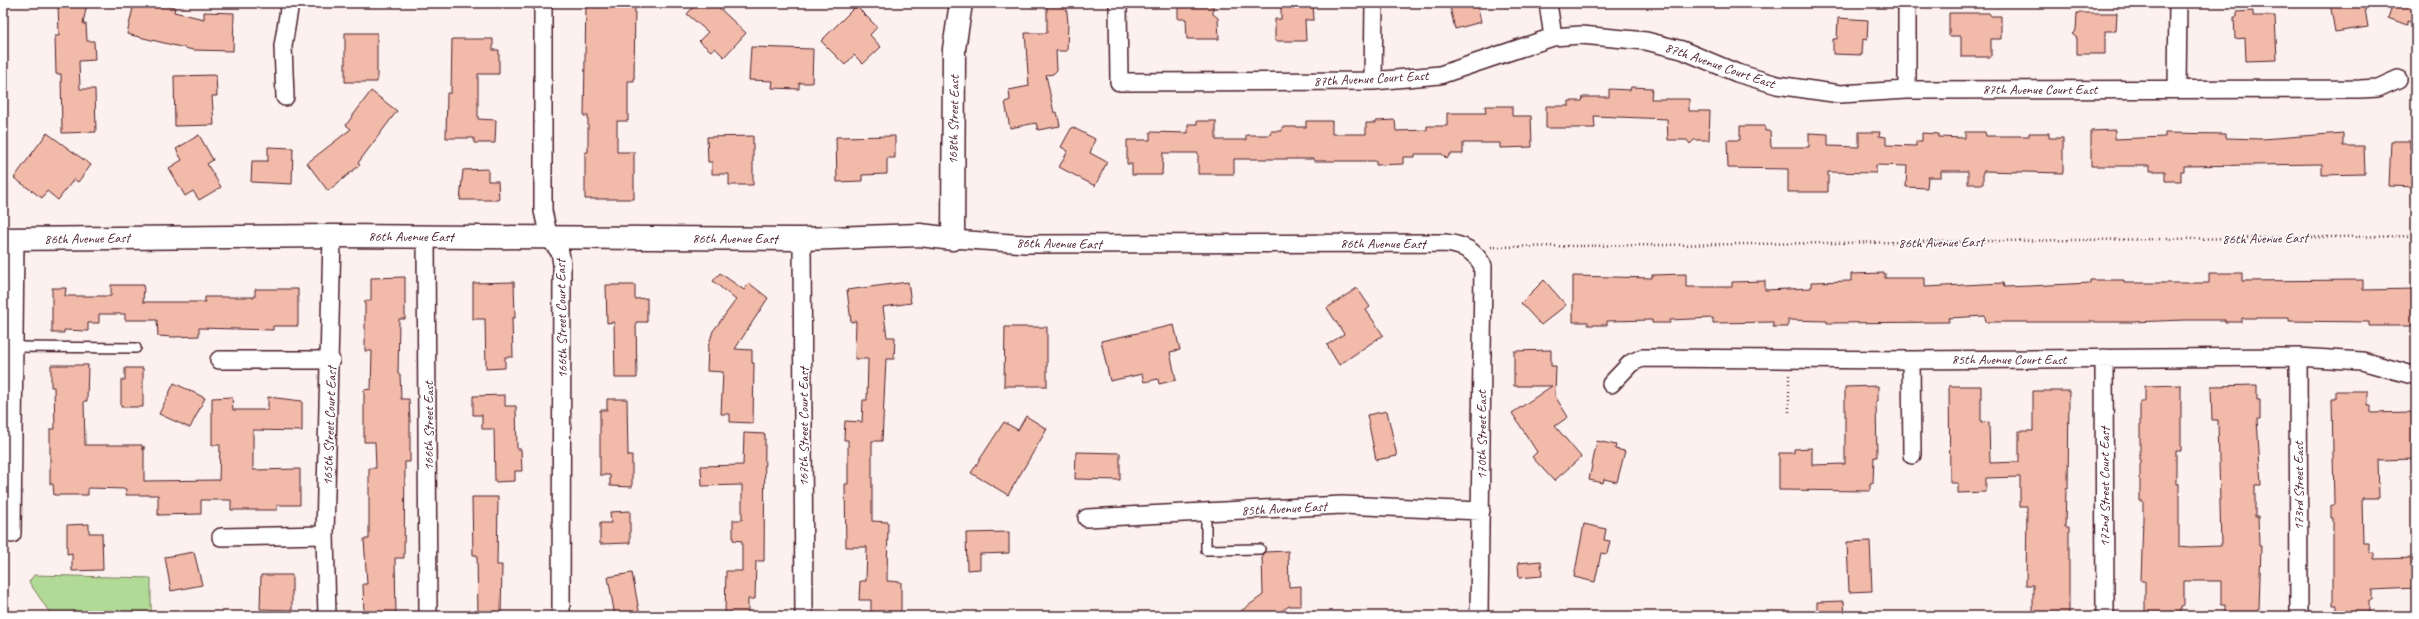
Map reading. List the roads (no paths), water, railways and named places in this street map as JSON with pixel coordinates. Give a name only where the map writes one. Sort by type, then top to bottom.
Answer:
[{"type":"street","points":[[285,97],[283,46],[290,3]]},
{"type":"street","name":"166th Street Court East","points":[[543,3],[543,211],[549,238],[560,252],[562,264],[561,616]]},
{"type":"street","name":"168th Street East","points":[[953,238],[954,49],[961,3]]},
{"type":"street","name":"87th Avenue Court East","points":[[1118,3],[1119,82],[1372,81],[1440,75],[1553,37],[1582,35],[1646,41],[1682,50],[1737,73],[1776,85],[1840,94],[1907,90],[2360,90],[2378,88],[2398,79]]},
{"type":"street","points":[[1372,81],[1374,3]]},
{"type":"street","points":[[1548,3],[1553,37]]},
{"type":"street","points":[[1907,3],[1907,90]]},
{"type":"street","points":[[2177,89],[2178,3]]},
{"type":"street","name":"86th Avenue East","points":[[9,239],[332,236],[802,238],[920,235],[1026,244],[1445,243],[1472,251]]},
{"type":"street","name":"165th Street Court East","points":[[327,616],[325,535],[331,360],[332,236]]},
{"type":"street","name":"166th Street East","points":[[426,236],[428,616]]},
{"type":"street","name":"167th Street Court East","points":[[802,238],[804,616]]},
{"type":"street","points":[[9,239],[12,534]]},
{"type":"street","name":"170th Street East","points":[[1472,251],[1483,266],[1479,616]]},
{"type":"street","name":"85th Avenue Court East","points":[[1611,384],[1631,363],[1642,358],[1911,360],[2298,357],[2362,361],[2416,376]]},
{"type":"street","name":"173rd Street East","points":[[2298,357],[2298,616]]},
{"type":"street","name":"172nd Street Court East","points":[[2104,358],[2105,616]]},
{"type":"street","points":[[219,360],[331,360]]},
{"type":"street","points":[[1911,360],[1912,455]]},
{"type":"street","name":"85th Avenue East","points":[[1087,518],[1342,505],[1481,511]]},
{"type":"street","points":[[221,537],[325,535]]},
{"type":"lane","points":[[9,347],[136,348]]},
{"type":"lane","points":[[1206,511],[1206,550],[1260,549]]}]
